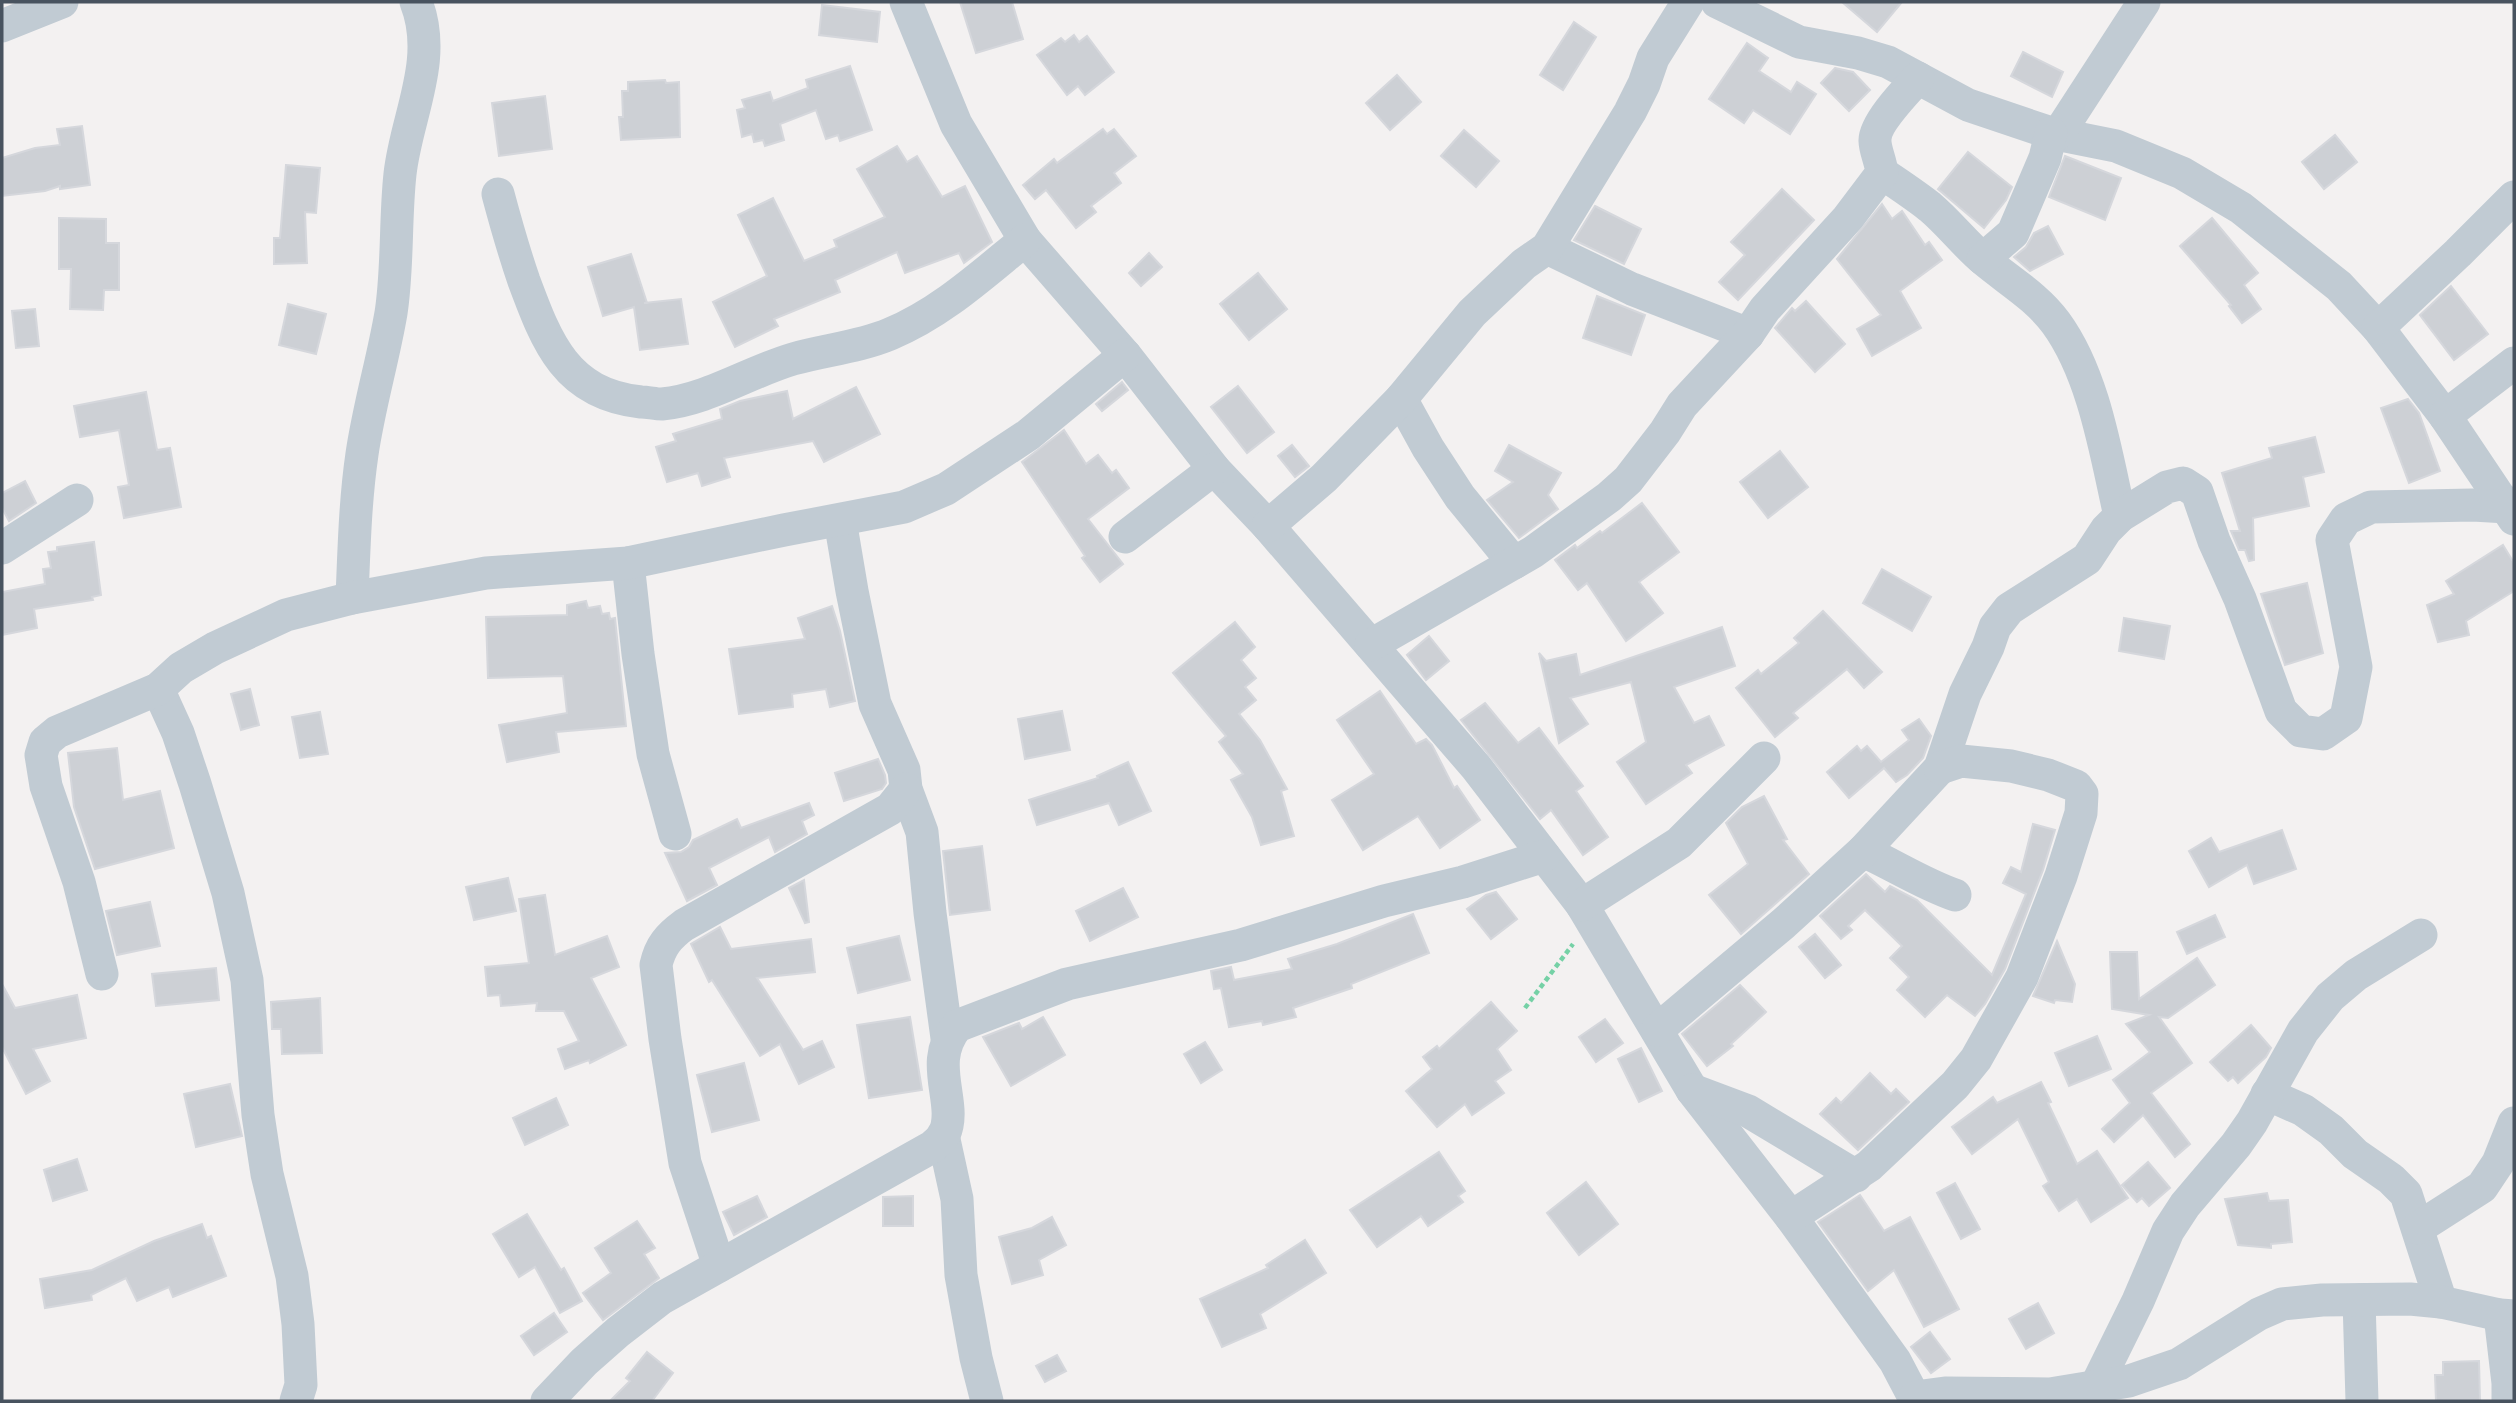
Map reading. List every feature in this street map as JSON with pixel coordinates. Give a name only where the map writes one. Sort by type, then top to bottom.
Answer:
[{"type":"street","points":[[352,598],[362,456],[391,310],[400,172],[423,64],[424,38],[416,2]]},
{"type":"street","points":[[906,2],[956,124],[1025,240],[1125,355],[1214,469],[1268,526],[1476,766],[1586,913],[1692,1090],[1791,1217],[1895,1361],[1916,1399],[1945,1393],[2050,1394],[2129,1381],[2179,1364],[2259,1314],[2282,1304],[2388,1298],[2441,1302],[2507,1316],[2508,1401]]},
{"type":"street","points":[[1268,526],[1324,478],[1401,400],[1472,313],[1524,264],[1547,248],[1630,112],[1653,58],[1688,2]]},
{"type":"street","points":[[1717,2],[1798,43],[1858,53],[1888,62],[1968,105],[2055,133],[2116,146],[2182,173],[2241,208],[2339,286],[2378,328],[2512,510]]},
{"type":"street","points":[[1983,259],[2013,233],[2055,133],[2144,2]]},
{"type":"street","points":[[2,26],[48,4]]},
{"type":"street","points":[[1371,645],[1548,542],[1628,480],[1682,405],[1748,334],[1765,309],[1848,218],[1882,173],[1874,141],[1878,130],[1918,78]]},
{"type":"street","points":[[1882,173],[1930,207],[1983,259],[2034,298],[2057,324],[2072,352],[2098,422],[2120,516]]},
{"type":"street","points":[[498,194],[511,246],[539,321],[553,348],[573,373],[593,389],[625,400],[661,404],[693,397],[793,359],[890,334],[936,310],[1025,240]]},
{"type":"street","points":[[2378,328],[2514,197]]},
{"type":"street","points":[[1547,248],[1632,289],[1748,334]]},
{"type":"street","points":[[102,974],[79,882],[46,786],[41,755],[45,742],[57,732],[158,689],[181,668],[227,642],[286,615],[352,598],[486,573],[628,563],[904,507],[946,489],[1028,435],[1125,355]]},
{"type":"street","points":[[2445,416],[2514,363]]},
{"type":"street","points":[[1401,400],[1460,497],[1514,562]]},
{"type":"street","points":[[1125,537],[1214,469]]},
{"type":"street","points":[[1657,1030],[1783,925],[1863,851],[1940,768],[1965,694],[1996,626],[2009,610],[2087,559],[2106,530],[2120,516],[2167,487],[2183,483],[2197,492],[2281,711],[2301,731],[2323,734],[2346,718],[2357,667],[2332,540],[2346,519],[2371,507],[2473,505],[2512,510]]},
{"type":"street","points":[[2,548],[77,500]]},
{"type":"street","points":[[840,520],[875,704],[904,770],[906,789],[922,832],[947,1038],[942,1069],[948,1116],[943,1135],[957,1199],[961,1275],[987,1401]]},
{"type":"street","points":[[628,563],[653,754],[675,834]]},
{"type":"street","points":[[158,689],[178,733],[199,797],[228,893],[247,980],[258,1115],[267,1174],[292,1276],[299,1324],[301,1385],[296,1401]]},
{"type":"street","points":[[1586,913],[1679,843],[1764,758]]},
{"type":"street","points":[[1791,1217],[1856,1176],[1955,1086],[1976,1059],[2022,977],[2061,876],[2081,813],[2082,794],[2077,786],[2048,775],[2011,766],[1961,761],[1940,768]]},
{"type":"street","points":[[719,1266],[685,1163],[664,1039],[656,965],[658,955],[668,938],[684,925],[890,809],[906,789]]},
{"type":"street","points":[[1863,851],[1902,869],[1930,887],[1955,895]]},
{"type":"street","points":[[947,1038],[957,1026],[971,1019],[1067,984],[1241,945],[1544,856]]},
{"type":"street","points":[[2095,1388],[2138,1301],[2168,1231],[2236,1145],[2303,1031],[2330,997],[2356,975],[2421,935]]},
{"type":"street","points":[[1692,1090],[1748,1111],[1856,1176]]},
{"type":"street","points":[[2267,1094],[2303,1110],[2331,1130],[2355,1154],[2391,1179],[2406,1194],[2441,1302]]},
{"type":"street","points":[[2418,1228],[2482,1187],[2497,1163],[2514,1122]]},
{"type":"street","points":[[547,1401],[584,1362],[662,1298],[932,1147],[943,1135]]},
{"type":"street","points":[[2359,1300],[2362,1401]]},
{"type":"path","points":[[1525,1008],[1586,913]]},
{"type":"building","points":[[960,2],[1012,2],[1023,39],[976,53]]},
{"type":"building","points":[[1842,2],[1902,2],[1877,32]]},
{"type":"building","points":[[822,5],[880,12],[877,42],[819,35]]},
{"type":"building","points":[[1574,22],[1596,37],[1563,90],[1540,75]]},
{"type":"building","points":[[1074,35],[1079,42],[1087,36],[1114,72],[1085,95],[1078,86],[1067,95],[1037,55],[1061,38],[1065,42]]},
{"type":"building","points":[[1747,43],[1768,58],[1759,71],[1791,92],[1797,82],[1816,94],[1790,134],[1753,110],[1744,123],[1709,99]]},
{"type":"building","points":[[2023,52],[2063,72],[2052,97],[2011,76]]},
{"type":"building","points":[[850,66],[872,130],[840,141],[838,135],[826,139],[816,110],[780,124],[784,140],[765,146],[763,140],[754,142],[752,134],[742,137],[737,110],[745,108],[742,100],[770,92],[773,101],[808,88],[806,80]]},
{"type":"building","points":[[1835,68],[1853,72],[1870,90],[1849,111],[1821,83]]},
{"type":"building","points":[[1397,75],[1421,102],[1390,130],[1366,103]]},
{"type":"building","points":[[665,80],[666,83],[679,82],[680,137],[621,140],[619,117],[623,117],[622,91],[628,91],[628,82]]},
{"type":"building","points":[[545,96],[552,149],[499,156],[492,103]]},
{"type":"building","points":[[82,126],[90,185],[60,189],[60,186],[45,191],[2,196],[2,158],[35,148],[60,145],[57,129]]},
{"type":"building","points":[[1103,129],[1107,134],[1114,129],[1136,156],[1114,173],[1121,183],[1091,206],[1096,212],[1076,228],[1046,190],[1035,199],[1023,185],[1054,159],[1057,163]]},
{"type":"building","points":[[1464,130],[1499,161],[1476,187],[1441,156]]},
{"type":"building","points":[[2335,135],[2357,162],[2324,189],[2302,162]]},
{"type":"building","points":[[897,146],[907,162],[917,156],[942,197],[965,186],[992,242],[964,263],[959,253],[905,273],[897,252],[835,280],[840,292],[774,319],[778,326],[735,347],[713,302],[767,276],[738,215],[773,198],[804,261],[837,247],[834,240],[885,217],[857,169]]},
{"type":"building","points":[[1968,152],[2012,187],[2006,200],[1984,228],[1938,189]]},
{"type":"building","points":[[2065,156],[2121,178],[2105,220],[2049,197]]},
{"type":"building","points":[[286,165],[320,168],[316,213],[305,212],[307,263],[274,264],[274,238],[280,238]]},
{"type":"building","points":[[1782,189],[1814,220],[1738,300],[1719,282],[1745,255],[1731,242]]},
{"type":"building","points":[[1882,204],[1892,219],[1902,211],[1925,245],[1929,242],[1942,260],[1900,291],[1921,328],[1872,356],[1857,329],[1881,315],[1837,259]]},
{"type":"building","points":[[1595,206],[1641,229],[1624,264],[1574,240]]},
{"type":"building","points":[[59,218],[106,219],[106,243],[119,243],[119,290],[104,290],[103,310],[70,309],[71,269],[59,269]]},
{"type":"building","points":[[2212,218],[2258,273],[2244,285],[2261,309],[2242,323],[2229,306],[2231,305],[2180,246]]},
{"type":"building","points":[[2048,226],[2063,254],[2030,271],[2014,257],[2026,247],[2034,233]]},
{"type":"building","points":[[1149,253],[1162,267],[1141,286],[1129,273]]},
{"type":"building","points":[[631,254],[647,303],[681,299],[688,344],[640,350],[634,307],[603,316],[588,267]]},
{"type":"building","points":[[1258,273],[1287,309],[1249,340],[1220,304]]},
{"type":"building","points":[[2451,286],[2488,334],[2454,360],[2420,315]]},
{"type":"building","points":[[1597,296],[1645,315],[1631,355],[1583,338]]},
{"type":"building","points":[[1806,301],[1845,344],[1815,372],[1775,328],[1792,308],[1795,311]]},
{"type":"building","points":[[288,304],[326,314],[316,354],[279,345]]},
{"type":"building","points":[[35,309],[39,346],[16,348],[12,311]]},
{"type":"building","points":[[1122,382],[1128,390],[1102,411],[1096,404]]},
{"type":"building","points":[[1238,386],[1274,432],[1247,453],[1211,407]]},
{"type":"building","points":[[856,387],[880,434],[824,462],[813,441],[724,458],[730,477],[702,486],[698,473],[667,482],[656,447],[676,441],[673,434],[722,419],[720,409],[740,401],[787,391],[793,419]]},
{"type":"building","points":[[146,392],[157,450],[170,448],[181,507],[124,518],[118,487],[129,485],[119,430],[80,437],[74,406]]},
{"type":"building","points":[[2408,399],[2419,413],[2440,471],[2409,483],[2381,408]]},
{"type":"building","points":[[1064,430],[1086,464],[1098,455],[1112,473],[1116,470],[1129,488],[1088,519],[1123,564],[1100,582],[1022,462]]},
{"type":"building","points":[[2315,437],[2324,472],[2303,477],[2309,506],[2253,518],[2254,560],[2249,561],[2245,550],[2239,550],[2231,531],[2240,531],[2222,473],[2272,458],[2269,448]]},
{"type":"building","points":[[1292,445],[1309,466],[1295,477],[1278,456]]},
{"type":"building","points":[[1509,445],[1561,473],[1548,495],[1558,509],[1519,538],[1487,500],[1513,482],[1495,471]]},
{"type":"building","points":[[1780,451],[1808,487],[1768,518],[1740,482]]},
{"type":"building","points":[[25,481],[36,503],[9,521],[2,508],[2,493]]},
{"type":"building","points":[[1642,503],[1679,552],[1639,582],[1663,613],[1626,641],[1587,583],[1578,590],[1555,560],[1575,545],[1577,548],[1600,531],[1602,533]]},
{"type":"building","points":[[94,542],[101,595],[92,597],[93,600],[34,609],[37,628],[2,635],[2,592],[45,584],[43,569],[51,568],[48,552],[57,551],[57,547]]},
{"type":"building","points":[[2503,545],[2514,563],[2514,591],[2466,621],[2469,635],[2438,642],[2427,605],[2454,594],[2446,581]]},
{"type":"building","points":[[1882,569],[1931,597],[1912,631],[1863,603]]},
{"type":"building","points":[[2307,583],[2323,653],[2285,665],[2261,594]]},
{"type":"building","points":[[586,601],[588,608],[600,606],[602,614],[609,613],[610,619],[615,618],[626,726],[556,732],[559,752],[507,762],[499,725],[567,713],[563,676],[488,678],[486,617],[567,615],[567,605]]},
{"type":"building","points":[[832,606],[855,701],[830,707],[826,689],[792,694],[793,707],[739,714],[729,649],[805,639],[798,618]]},
{"type":"building","points":[[1823,611],[1882,672],[1864,688],[1847,669],[1793,713],[1798,718],[1775,737],[1736,688],[1758,670],[1761,674],[1799,643],[1794,638]]},
{"type":"building","points":[[2124,618],[2170,626],[2164,659],[2119,651]]},
{"type":"building","points":[[1235,622],[1255,647],[1241,660],[1256,678],[1245,687],[1256,700],[1239,714],[1260,740],[1287,789],[1281,791],[1294,836],[1261,845],[1252,817],[1231,780],[1243,774],[1219,742],[1226,736],[1173,673]]},
{"type":"building","points":[[1722,627],[1735,666],[1674,687],[1694,723],[1709,716],[1724,745],[1686,765],[1692,773],[1646,804],[1617,762],[1646,742],[1631,682],[1570,698],[1588,724],[1559,743],[1539,653],[1546,661],[1576,654],[1580,675]]},
{"type":"building","points":[[1429,636],[1449,661],[1426,680],[1407,655]]},
{"type":"building","points":[[250,689],[259,725],[241,730],[231,694]]},
{"type":"building","points":[[1380,691],[1416,744],[1426,739],[1432,745],[1454,788],[1457,786],[1480,820],[1440,848],[1418,816],[1363,850],[1332,800],[1374,774],[1337,720]]},
{"type":"building","points":[[1485,703],[1518,743],[1539,728],[1583,786],[1576,791],[1608,837],[1583,855],[1551,810],[1540,819],[1461,720]]},
{"type":"building","points":[[1062,711],[1070,750],[1025,759],[1018,719]]},
{"type":"building","points":[[320,712],[328,754],[300,758],[292,717]]},
{"type":"building","points":[[1919,719],[1931,736],[1923,758],[1896,782],[1884,768],[1849,798],[1827,772],[1857,746],[1861,751],[1867,746],[1881,762],[1909,740],[1902,730]]},
{"type":"building","points":[[117,748],[123,800],[160,791],[174,848],[95,869],[74,807],[68,753]]},
{"type":"building","points":[[878,759],[885,775],[886,783],[882,789],[844,801],[835,773]]},
{"type":"building","points":[[1128,762],[1151,811],[1119,825],[1109,803],[1037,825],[1029,800],[1098,778],[1097,776]]},
{"type":"building","points":[[1764,796],[1787,839],[1783,840],[1809,874],[1741,934],[1709,895],[1748,864],[1726,823],[1742,807]]},
{"type":"building","points":[[809,803],[814,815],[802,821],[807,834],[775,852],[769,837],[709,868],[717,885],[687,901],[665,853],[681,852],[689,847],[693,840],[737,819],[741,828]]},
{"type":"building","points":[[2033,824],[2055,830],[2043,870],[2005,969],[1975,1016],[1947,995],[1925,1017],[1897,990],[1909,977],[1890,958],[1902,946],[1865,910],[1848,926],[1852,930],[1841,939],[1820,916],[1866,874],[1885,892],[1890,886],[1917,900],[1992,975],[2026,894],[2003,883],[2011,867],[2021,872]]},
{"type":"building","points":[[2282,830],[2296,869],[2254,884],[2247,865],[2209,887],[2189,851],[2211,838],[2219,852]]},
{"type":"building","points":[[982,846],[990,910],[950,915],[943,851]]},
{"type":"building","points":[[508,878],[516,911],[474,920],[466,887]]},
{"type":"building","points":[[804,880],[809,922],[805,923],[789,888]]},
{"type":"building","points":[[1123,888],[1138,917],[1090,941],[1076,911]]},
{"type":"building","points":[[1496,892],[1517,919],[1491,939],[1467,909],[1486,895]]},
{"type":"building","points":[[545,895],[555,955],[607,936],[619,967],[591,978],[626,1045],[590,1063],[589,1060],[565,1069],[558,1049],[579,1041],[564,1011],[536,1011],[537,1003],[501,1006],[500,995],[488,996],[485,967],[529,963],[519,899]]},
{"type":"building","points":[[150,902],[160,946],[117,955],[106,911]]},
{"type":"building","points":[[1413,914],[1429,953],[1351,984],[1352,988],[1293,1008],[1296,1017],[1263,1025],[1262,1021],[1229,1027],[1221,988],[1214,989],[1211,971],[1231,967],[1234,980],[1292,969],[1288,959],[1337,944]]},
{"type":"building","points":[[2215,915],[2225,937],[2187,954],[2177,932]]},
{"type":"building","points":[[720,927],[731,949],[811,939],[815,972],[757,978],[803,1050],[822,1041],[834,1067],[799,1084],[780,1044],[760,1056],[712,980],[709,982],[691,944]]},
{"type":"building","points":[[1815,934],[1841,965],[1825,978],[1799,947]]},
{"type":"building","points":[[899,936],[910,980],[858,993],[847,948]]},
{"type":"building","points":[[2057,941],[2075,984],[2072,1002],[2055,1000],[2054,1003],[2033,996]]},
{"type":"building","points":[[2110,952],[2137,952],[2139,999],[2197,958],[2215,985],[2168,1018],[2159,1017],[2192,1063],[2151,1093],[2190,1144],[2175,1157],[2143,1115],[2114,1142],[2102,1129],[2130,1103],[2113,1080],[2150,1052],[2126,1024],[2149,1015],[2112,1009]]},
{"type":"building","points":[[216,968],[219,1000],[156,1006],[152,974]]},
{"type":"building","points":[[2,984],[15,1008],[77,995],[86,1038],[33,1049],[50,1081],[26,1094],[2,1047]]},
{"type":"building","points":[[1740,985],[1766,1012],[1731,1044],[1733,1046],[1707,1066],[1682,1034]]},
{"type":"building","points":[[320,998],[322,1053],[282,1054],[281,1029],[272,1029],[271,1002]]},
{"type":"building","points":[[1491,1002],[1517,1031],[1497,1049],[1511,1070],[1495,1081],[1504,1093],[1472,1115],[1465,1104],[1437,1127],[1406,1091],[1432,1069],[1423,1057],[1437,1046],[1439,1049]]},
{"type":"building","points":[[910,1017],[922,1090],[869,1098],[857,1025]]},
{"type":"building","points":[[1043,1017],[1065,1055],[1011,1086],[983,1037],[1019,1023],[1022,1029]]},
{"type":"building","points":[[1605,1019],[1623,1043],[1596,1062],[1579,1037]]},
{"type":"building","points":[[2251,1025],[2271,1048],[2266,1057],[2238,1083],[2233,1077],[2228,1081],[2210,1062]]},
{"type":"building","points":[[2097,1036],[2111,1069],[2069,1086],[2055,1053]]},
{"type":"building","points":[[1205,1042],[1222,1070],[1201,1083],[1184,1054]]},
{"type":"building","points":[[1641,1048],[1662,1091],[1639,1102],[1618,1059]]},
{"type":"building","points":[[744,1063],[759,1120],[712,1132],[697,1075]]},
{"type":"building","points":[[1870,1073],[1891,1094],[1896,1089],[1909,1102],[1858,1150],[1820,1114],[1836,1098],[1841,1103]]},
{"type":"building","points":[[2041,1082],[2077,1164],[2097,1151],[2128,1198],[2091,1222],[2077,1199],[2059,1211],[2043,1186],[2049,1182],[2018,1119],[1972,1154],[1952,1127],[1993,1097],[1997,1103]]},
{"type":"building","points":[[230,1084],[242,1136],[196,1147],[184,1094]]},
{"type":"building","points":[[556,1098],[568,1125],[525,1145],[513,1118]]},
{"type":"building","points":[[1439,1152],[1465,1191],[1458,1196],[1463,1202],[1428,1226],[1421,1216],[1377,1247],[1350,1210]]},
{"type":"building","points":[[77,1159],[87,1190],[53,1201],[44,1170]]},
{"type":"building","points":[[2148,1162],[2170,1188],[2149,1206],[2142,1198],[2137,1202],[2122,1185]]},
{"type":"building","points":[[1586,1182],[1618,1224],[1579,1255],[1547,1213]]},
{"type":"building","points":[[1955,1183],[1980,1229],[1961,1239],[1937,1193]]},
{"type":"building","points":[[2267,1193],[2269,1201],[2288,1200],[2292,1242],[2271,1244],[2271,1248],[2238,1245],[2225,1199]]},
{"type":"building","points":[[1860,1195],[1884,1231],[1910,1217],[1959,1309],[1924,1327],[1894,1270],[1868,1291],[1818,1222]]},
{"type":"building","points":[[757,1196],[767,1217],[734,1235],[723,1212]]},
{"type":"building","points":[[913,1196],[913,1226],[883,1226],[883,1197]]},
{"type":"building","points":[[527,1214],[561,1270],[564,1268],[582,1301],[560,1313],[535,1267],[519,1277],[493,1234]]},
{"type":"building","points":[[1052,1217],[1066,1245],[1039,1260],[1043,1275],[1012,1284],[999,1237],[1032,1228]]},
{"type":"building","points":[[637,1221],[655,1248],[644,1254],[659,1278],[603,1320],[583,1293],[611,1273],[595,1248]]},
{"type":"building","points":[[202,1224],[207,1238],[211,1236],[226,1276],[173,1297],[169,1287],[137,1301],[126,1278],[91,1295],[92,1300],[45,1308],[40,1279],[92,1270],[154,1241]]},
{"type":"building","points":[[1305,1240],[1326,1273],[1260,1314],[1266,1328],[1222,1347],[1200,1299],[1268,1268],[1266,1265]]},
{"type":"building","points":[[2038,1303],[2054,1333],[2026,1349],[2009,1319]]},
{"type":"building","points":[[554,1313],[567,1332],[534,1355],[521,1336]]},
{"type":"building","points":[[1930,1332],[1950,1359],[1931,1373],[1911,1347]]},
{"type":"building","points":[[647,1352],[673,1373],[652,1401],[610,1401],[630,1381],[626,1378]]},
{"type":"building","points":[[1057,1355],[1066,1371],[1045,1382],[1036,1366]]},
{"type":"building","points":[[2479,1361],[2480,1401],[2436,1401],[2435,1375],[2443,1375],[2443,1362]]}]
